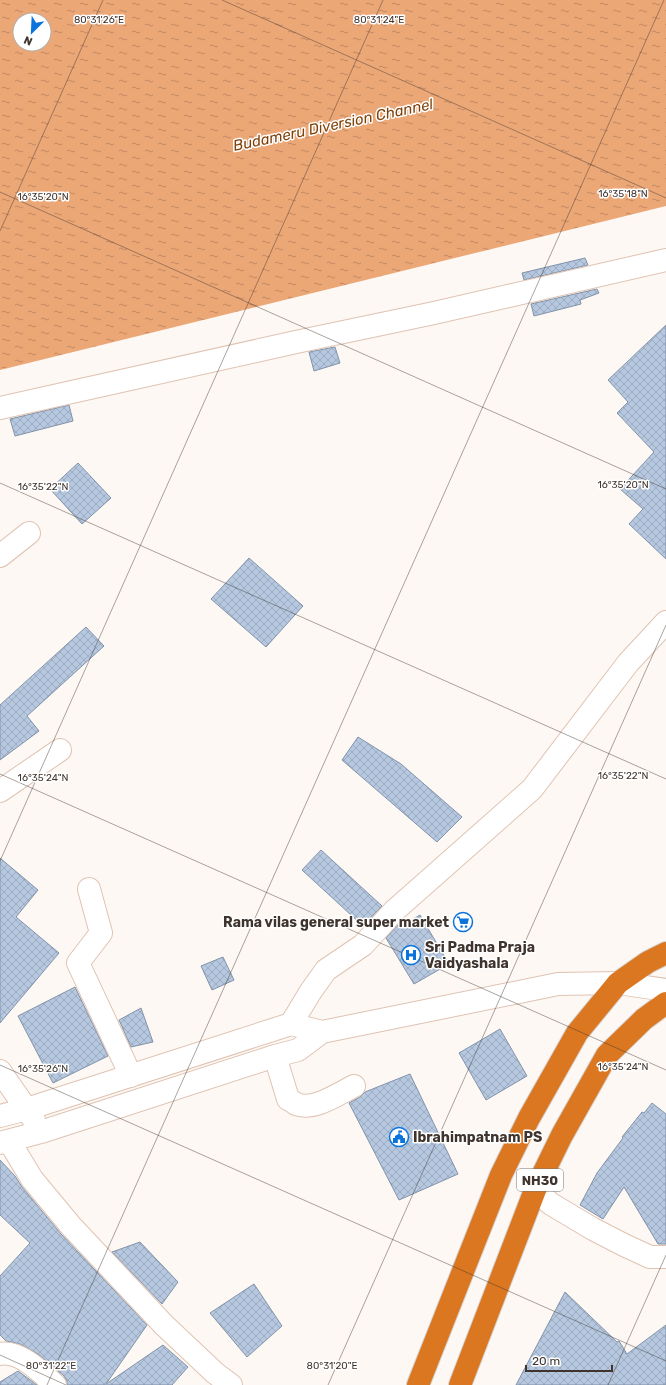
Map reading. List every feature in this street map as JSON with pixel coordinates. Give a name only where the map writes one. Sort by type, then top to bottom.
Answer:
[{"type":"highway","name":"NH30","points":[[418,1385],[501,1175],[530,1118],[577,1033],[618,983],[648,962],[666,953]]},
{"type":"highway","name":"NH30","points":[[460,1385],[543,1197],[562,1135],[607,1055],[644,1018],[666,1003]]},
{"type":"street","points":[[0,408],[666,260]]},
{"type":"street","points":[[0,556],[28,533]]},
{"type":"street","points":[[291,1024],[326,970],[363,945],[394,911],[532,789],[628,663],[666,622]]},
{"type":"street","points":[[0,791],[60,750]]},
{"type":"street","points":[[90,890],[101,933],[78,963],[131,1076]]},
{"type":"street","points":[[231,1385],[215,1373],[164,1325],[71,1226],[32,1179],[5,1142],[41,1132],[275,1056],[298,1050],[322,1032],[558,984],[618,983],[666,990]]},
{"type":"street","points":[[0,1116],[27,1109],[291,1024],[322,1032]]},
{"type":"street","points":[[275,1056],[288,1099],[297,1104],[306,1106],[316,1105],[354,1086]]},
{"type":"street","points":[[0,1071],[27,1109],[41,1132]]},
{"type":"street","points":[[543,1197],[593,1229],[624,1245],[650,1257],[666,1257]]},
{"type":"street","points":[[0,1354],[4,1353],[22,1358],[38,1368],[55,1385]]},
{"type":"water","name":"Budameru Diversion Channel","points":[[0,0],[666,0],[666,206],[0,370]]},
{"type":"building","points":[[585,258],[588,265],[524,280],[522,273]]},
{"type":"building","points":[[597,289],[599,293],[580,300],[581,304],[534,316],[531,304]]},
{"type":"building","points":[[666,325],[666,559],[629,524],[643,509],[620,489],[654,452],[617,413],[628,402],[608,380]]},
{"type":"building","points":[[335,347],[340,363],[314,371],[309,352]]},
{"type":"building","points":[[69,405],[73,421],[15,436],[10,419]]},
{"type":"building","points":[[78,463],[111,498],[82,524],[50,489]]},
{"type":"building","points":[[249,558],[303,606],[266,647],[211,599]]},
{"type":"building","points":[[86,627],[104,646],[27,716],[39,731],[0,760],[0,705]]},
{"type":"building","points":[[358,737],[401,764],[462,817],[437,842],[342,760]]},
{"type":"building","points":[[321,850],[382,906],[363,926],[302,870]]},
{"type":"building","points":[[0,858],[38,890],[16,917],[59,953],[0,1023]]},
{"type":"building","points":[[420,915],[449,964],[414,984],[386,938],[400,923],[403,925]]},
{"type":"building","points":[[223,957],[234,980],[212,990],[201,966]]},
{"type":"building","points":[[75,987],[108,1056],[53,1083],[18,1016]]},
{"type":"building","points":[[141,1008],[153,1042],[131,1047],[119,1020]]},
{"type":"building","points":[[500,1029],[527,1076],[486,1100],[459,1053]]},
{"type":"building","name":"Ibrahimpatnam PS","points":[[410,1074],[458,1174],[399,1200],[349,1103],[360,1097],[365,1092]]},
{"type":"building","points":[[652,1103],[666,1114],[666,1244],[658,1244],[624,1187],[603,1219],[580,1205],[597,1173],[623,1138],[622,1137],[642,1112],[644,1113]]},
{"type":"building","points":[[0,1160],[15,1176],[22,1187],[61,1234],[147,1325],[106,1384],[163,1345],[188,1367],[172,1385],[67,1385],[67,1381],[64,1376],[38,1354],[20,1344],[6,1341],[0,1335],[0,1276],[30,1243],[0,1215]]},
{"type":"building","points":[[140,1242],[178,1282],[162,1304],[112,1252]]},
{"type":"building","points":[[254,1284],[282,1326],[247,1357],[210,1313]]},
{"type":"building","points":[[565,1292],[617,1342],[619,1341],[627,1354],[666,1325],[666,1385],[516,1385]]},
{"type":"building","points":[[18,1371],[37,1385],[0,1385],[0,1382]]},
{"type":"place","name":"Rama vilas general super market","points":[[463,922]]},
{"type":"place","name":"Sri Padma Praja Vaidyashala","points":[[411,955]]},
{"type":"place","name":"Ibrahimpatnam PS","points":[[399,1137]]}]
